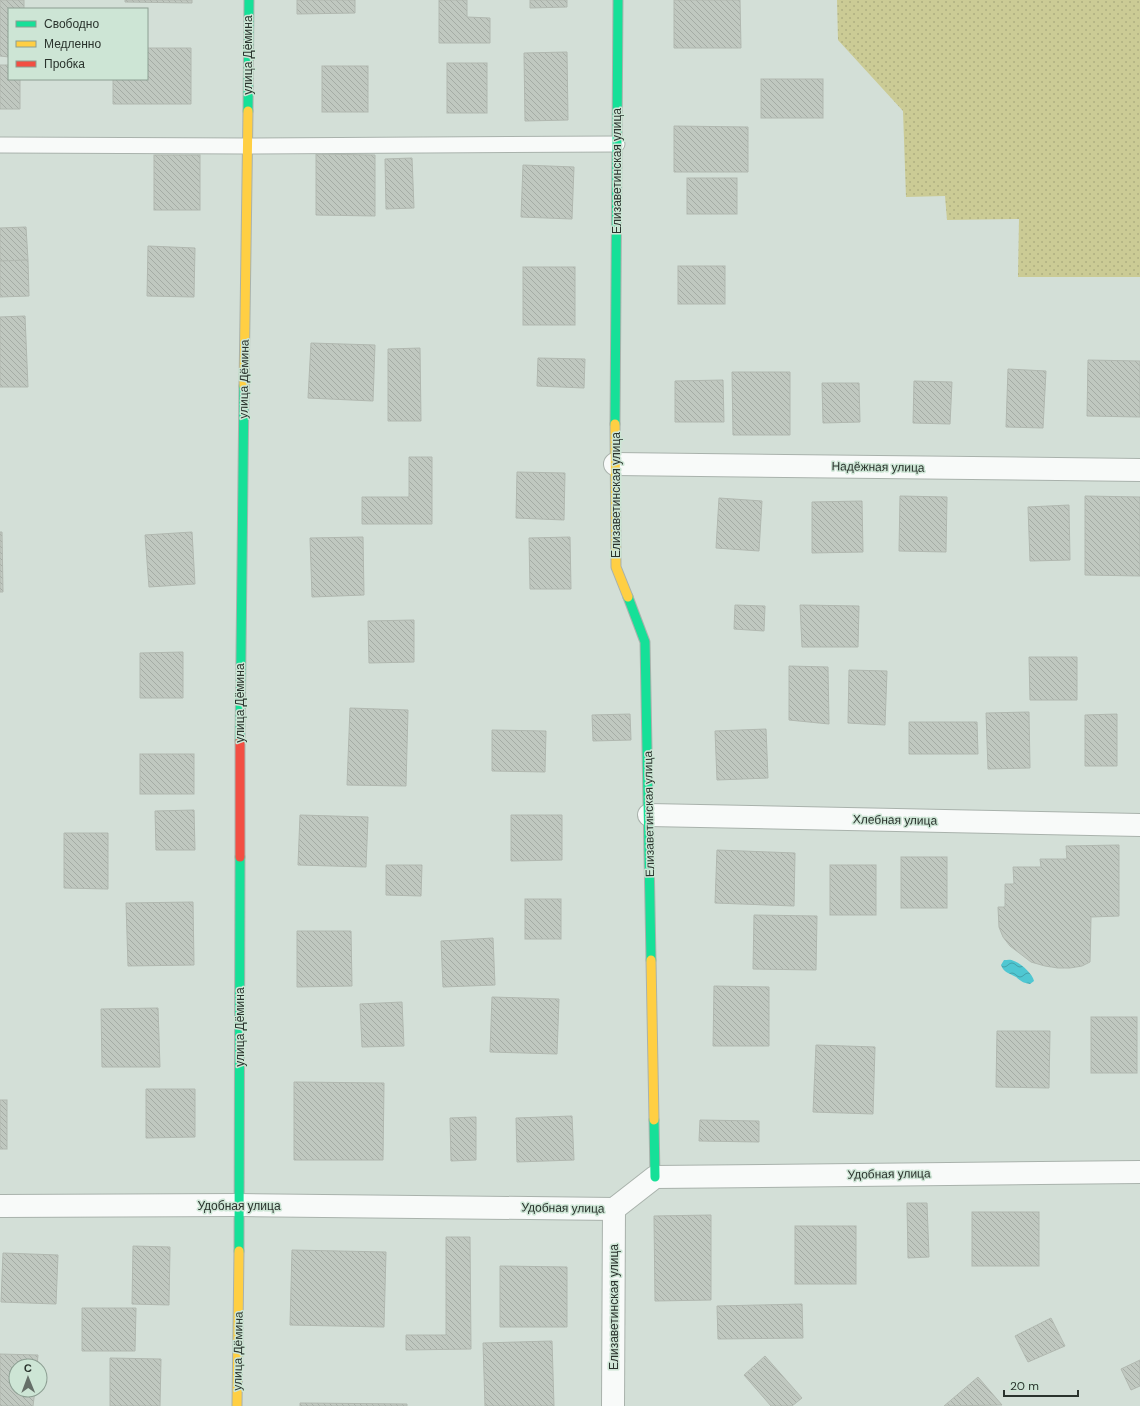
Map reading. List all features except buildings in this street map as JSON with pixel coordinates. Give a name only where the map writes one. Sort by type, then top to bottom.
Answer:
[{"type":"street","name":"улица Дёмина","points":[[237,1406],[240,1205],[240,676],[249,0]]},
{"type":"street","name":"Елизаветинская улица","points":[[618,0],[615,464],[616,567],[645,642],[655,1177]]},
{"type":"street","name":"Надёжная улица","points":[[615,464],[1140,470]]},
{"type":"street","name":"Хлебная улица","points":[[649,815],[1140,825]]},
{"type":"street","name":"Удобная улица","points":[[0,1206],[240,1205],[614,1209],[655,1177],[1140,1172]]},
{"type":"street","name":"Елизаветинская улица","points":[[613,1406],[614,1209]]},
{"type":"lane","points":[[0,145],[247,146],[617,144]]},
{"type":"green space","points":[[837,0],[1140,0],[1140,277],[1018,277],[1019,219],[947,220],[945,196],[906,197],[903,111],[838,40]]},
{"type":"water","points":[[1004,960],[1012,960],[1020,964],[1029,972],[1034,981],[1030,984],[1026,983],[1005,971],[1001,965]]},
{"type":"traffic: fast","points":[[248,111],[249,0]]},
{"type":"traffic: fast","points":[[615,424],[618,0]]},
{"type":"traffic: fast","points":[[240,741],[244,386]]},
{"type":"traffic: fast","points":[[628,597],[645,642],[651,960]]},
{"type":"traffic: fast","points":[[239,1251],[240,857]]},
{"type":"traffic: fast","points":[[654,1120],[655,1177]]},
{"type":"traffic: slow","points":[[244,386],[248,111]]},
{"type":"traffic: slow","points":[[615,424],[616,567],[628,597]]},
{"type":"traffic: slow","points":[[651,960],[654,1120]]},
{"type":"traffic: slow","points":[[237,1406],[239,1251]]},
{"type":"traffic: jam","points":[[240,741],[240,857]]}]
